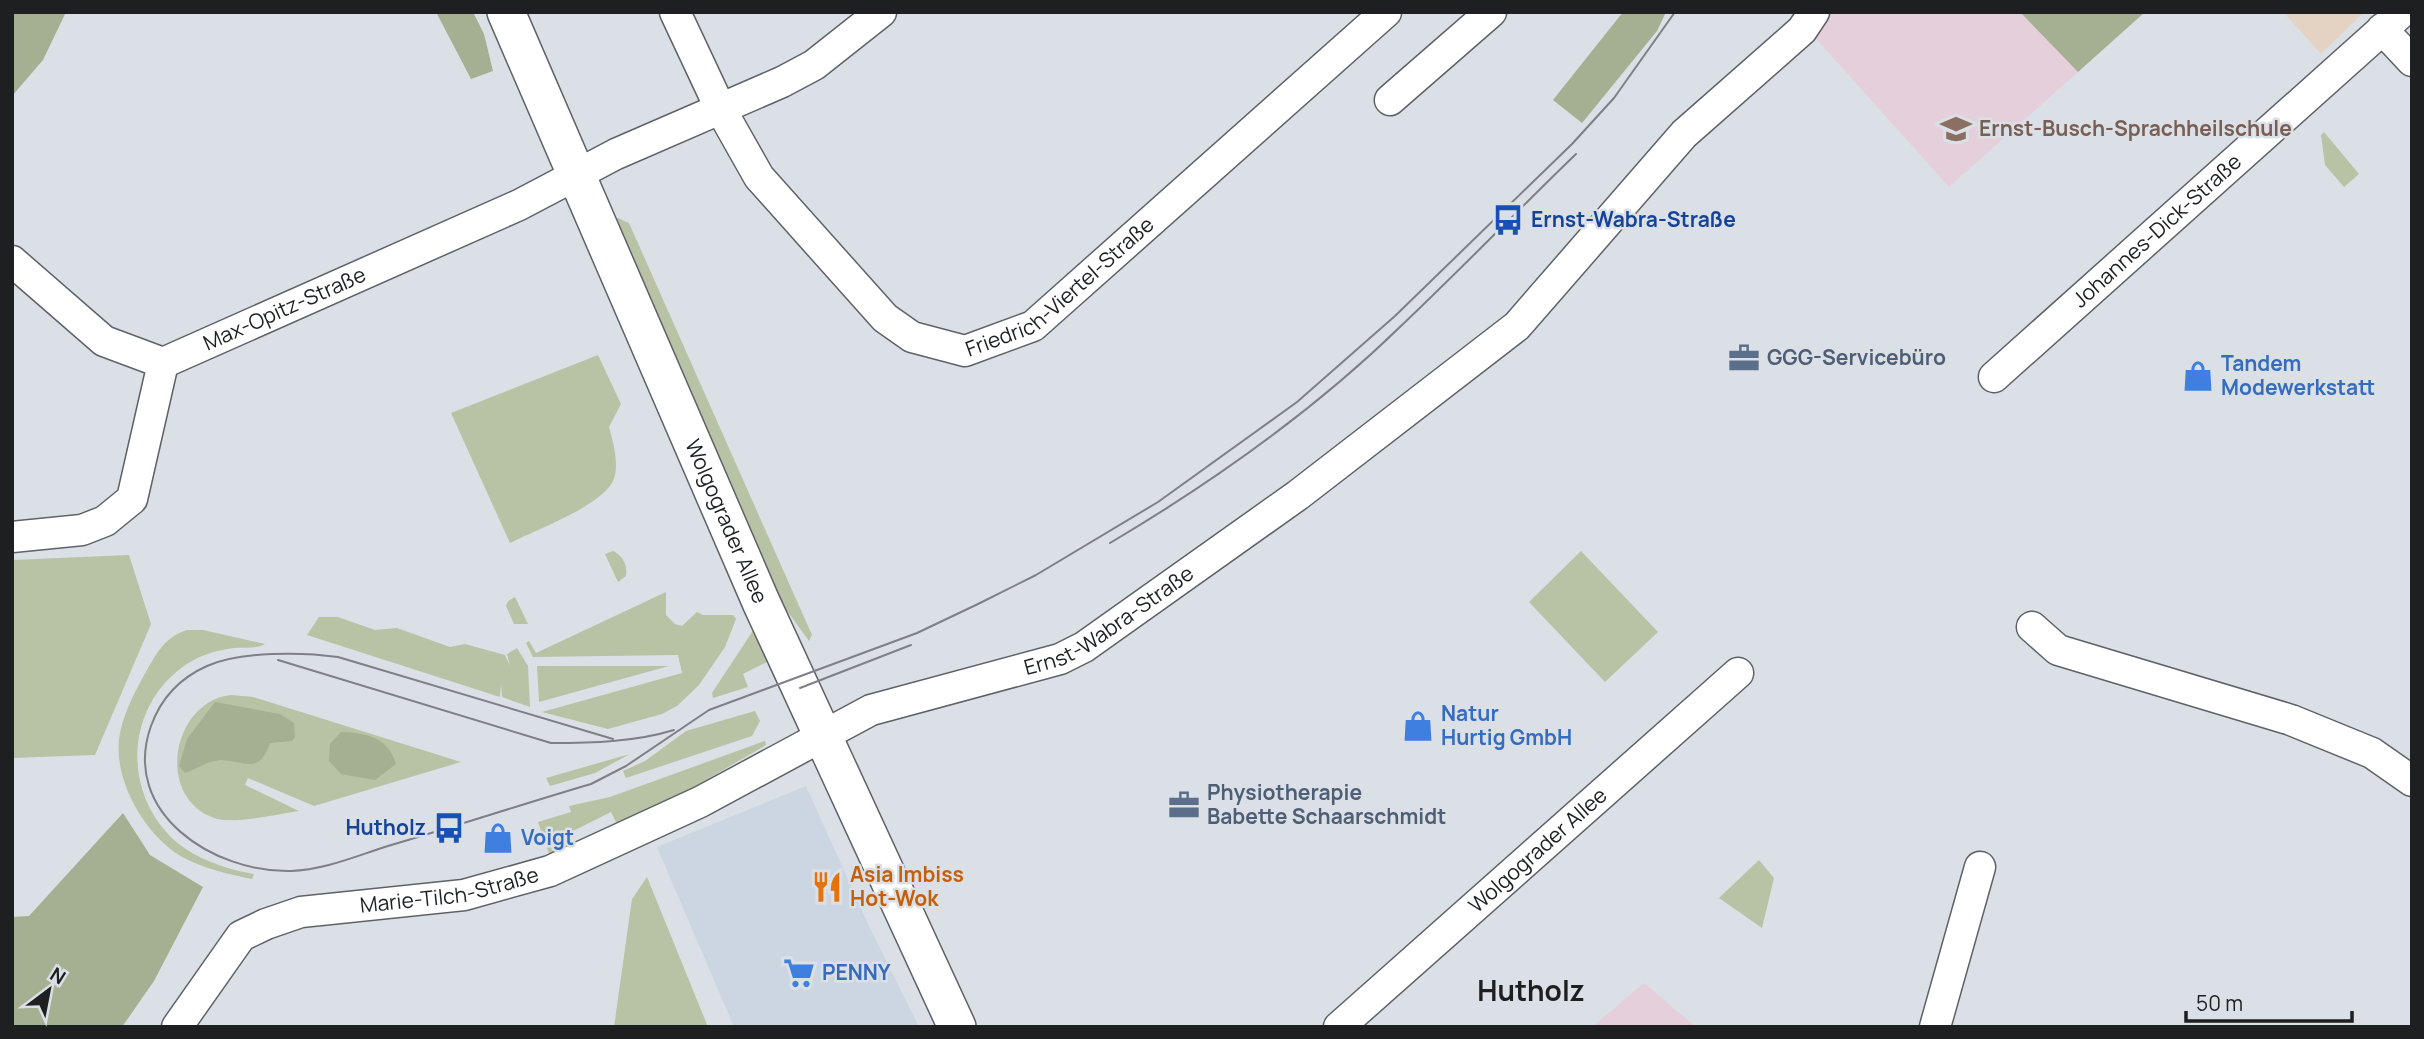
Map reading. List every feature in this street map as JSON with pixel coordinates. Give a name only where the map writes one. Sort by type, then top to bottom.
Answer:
[{"type":"main road","name":"Wolgograder Allee","points":[[506,12],[761,602],[825,735],[957,1027]]},
{"type":"street","name":"Friedrich-Viertel-Straße","points":[[676,12],[720,108],[759,177],[885,318],[912,337],[965,351],[1033,326],[1386,12]]},
{"type":"street","points":[[575,174],[814,65],[881,12]]},
{"type":"street","points":[[1390,100],[1491,12]]},
{"type":"street","name":"Ernst-Wabra-Straße","points":[[825,735],[871,710],[1060,659],[1084,648],[1298,495],[1517,326],[1684,134],[1802,30],[1814,12]]},
{"type":"street","name":"Johannes-Dick-Straße","points":[[1994,377],[2392,21],[2412,61]]},
{"type":"street","name":"Max-Opitz-Straße","points":[[163,363],[519,205],[575,174]]},
{"type":"street","points":[[12,261],[103,341],[163,363],[132,499],[106,520],[82,530],[12,537]]},
{"type":"street","points":[[2032,627],[2058,650],[2291,720],[2372,752],[2412,781]]},
{"type":"street","name":"Wolgograder Allee","points":[[1339,1027],[1738,673]]},
{"type":"street","name":"Marie-Tilch-Straße","points":[[177,1027],[241,936],[266,924],[301,912],[464,895],[550,871],[701,802],[825,735]]},
{"type":"street","points":[[1935,1027],[1980,867]]},
{"type":"shaded area","name":"Ernst-Busch-Sprachheilschule","points":[[1792,12],[2020,12],[2078,72],[1949,187]]},
{"type":"shaded area","points":[[2283,12],[2362,12],[2363,13],[2321,54]]},
{"type":"shaded area","points":[[806,786],[869,926],[919,1027],[734,1027],[657,847]]},
{"type":"shaded area","points":[[1644,983],[1696,1027],[1592,1027]]},
{"type":"green space","points":[[12,12],[66,12],[43,60],[12,96]]},
{"type":"green space","points":[[436,12],[473,12],[484,34],[493,71],[471,79]]},
{"type":"green space","points":[[1623,12],[1666,12],[1657,31],[1582,123],[1553,100]]},
{"type":"green space","points":[[2020,12],[2145,12],[2078,72]]},
{"type":"green space","points":[[2324,132],[2359,174],[2344,187],[2325,165],[2321,135]]},
{"type":"green space","points":[[618,218],[629,223],[812,635],[809,641],[780,601],[611,221]]},
{"type":"green space","points":[[598,355],[621,404],[609,427],[616,461],[613,481],[596,499],[582,508],[510,543],[451,413]]},
{"type":"green space","points":[[613,551],[622,558],[626,568],[626,576],[618,582],[605,554]]},
{"type":"green space","points":[[1581,551],[1658,632],[1605,682],[1529,602]]},
{"type":"green space","points":[[129,555],[151,624],[95,755],[12,758],[12,560]]},
{"type":"green space","points":[[666,592],[666,615],[675,624],[682,626],[697,612],[703,615],[733,615],[736,619],[725,647],[699,685],[677,706],[662,714],[608,729],[542,712],[682,673],[678,655],[533,657],[526,643],[529,641],[536,653]]},
{"type":"green space","points":[[515,597],[528,624],[514,624],[506,606],[508,601]]},
{"type":"green space","points":[[319,617],[338,617],[375,630],[397,628],[450,647],[465,644],[505,655],[510,666],[507,654],[517,648],[528,666],[530,707],[502,697],[501,683],[500,697],[307,635]]},
{"type":"green space","points":[[754,629],[769,661],[743,674],[748,687],[713,698],[712,693]]},
{"type":"green space","points":[[203,630],[265,644],[206,655],[180,669],[163,686],[150,705],[141,726],[138,771],[144,794],[153,815],[177,842],[208,861],[254,874],[252,879],[202,866],[172,850],[146,824],[122,774],[119,739],[131,700],[160,649],[179,633]]},
{"type":"green space","points":[[537,666],[669,666],[539,702]]},
{"type":"green space","points":[[231,695],[253,697],[461,762],[314,806],[248,778],[245,785],[299,811],[244,820],[214,818],[195,807],[183,790],[178,771],[178,750],[184,731],[195,714],[211,701]]},
{"type":"green space","points":[[215,702],[280,714],[294,723],[295,737],[292,741],[270,743],[265,755],[253,764],[220,760],[185,773],[179,766],[187,739]]},
{"type":"green space","points":[[755,711],[760,721],[752,736],[626,778],[623,771],[645,761],[686,731]]},
{"type":"green space","points":[[341,732],[367,735],[382,742],[396,764],[375,780],[341,774],[329,761],[330,744]]},
{"type":"green space","points":[[765,741],[766,745],[620,830],[611,812],[559,838],[565,854],[551,859],[538,822],[571,812],[569,806],[610,797]]},
{"type":"green space","points":[[630,754],[595,773],[550,786],[546,778]]},
{"type":"green space","points":[[123,813],[150,855],[203,887],[154,981],[122,1027],[12,1027],[12,917],[29,916]]},
{"type":"green space","points":[[1759,860],[1774,878],[1762,928],[1719,898]]},
{"type":"green space","points":[[647,877],[708,1027],[614,1027],[632,899]]},
{"type":"tram line","points":[[613,739],[338,657],[272,654],[221,661],[188,676],[160,706],[151,726],[145,757],[149,786],[161,811],[180,832],[205,849],[232,861],[262,869],[291,871],[316,868],[591,784],[626,766],[709,710],[917,633],[978,604],[1036,575],[1158,502],[1297,402],[1395,316],[1572,144],[1614,98],[1675,12]]},
{"type":"tram line","points":[[1110,543],[1225,469],[1335,386],[1424,304],[1576,154]]},
{"type":"tram line","points":[[800,688],[911,645]]},
{"type":"tram line","points":[[278,660],[551,743],[628,739],[674,730]]},
{"type":"place","name":"Ernst-Busch-Sprachheilschule","points":[[1956,129]]},
{"type":"place","name":"Ernst-Wabra-Straße","points":[[1508,220]]},
{"type":"place","name":"GGG-Servicebüro","points":[[1744,358]]},
{"type":"place","name":"Tandem Modewerkstatt","points":[[2198,376]]},
{"type":"place","name":"Natur Hurtig GmbH","points":[[1418,726]]},
{"type":"place","name":"Physiotherapie Babette Schaarschmidt","points":[[1184,805]]},
{"type":"place","name":"Hutholz","points":[[449,828]]},
{"type":"place","name":"Voigt","points":[[498,838]]},
{"type":"place","name":"Asia Imbiss Hot-Wok","points":[[827,887]]},
{"type":"place","name":"PENNY","points":[[799,973]]},
{"type":"district","name":"Hutholz","points":[[1531,991]]}]
